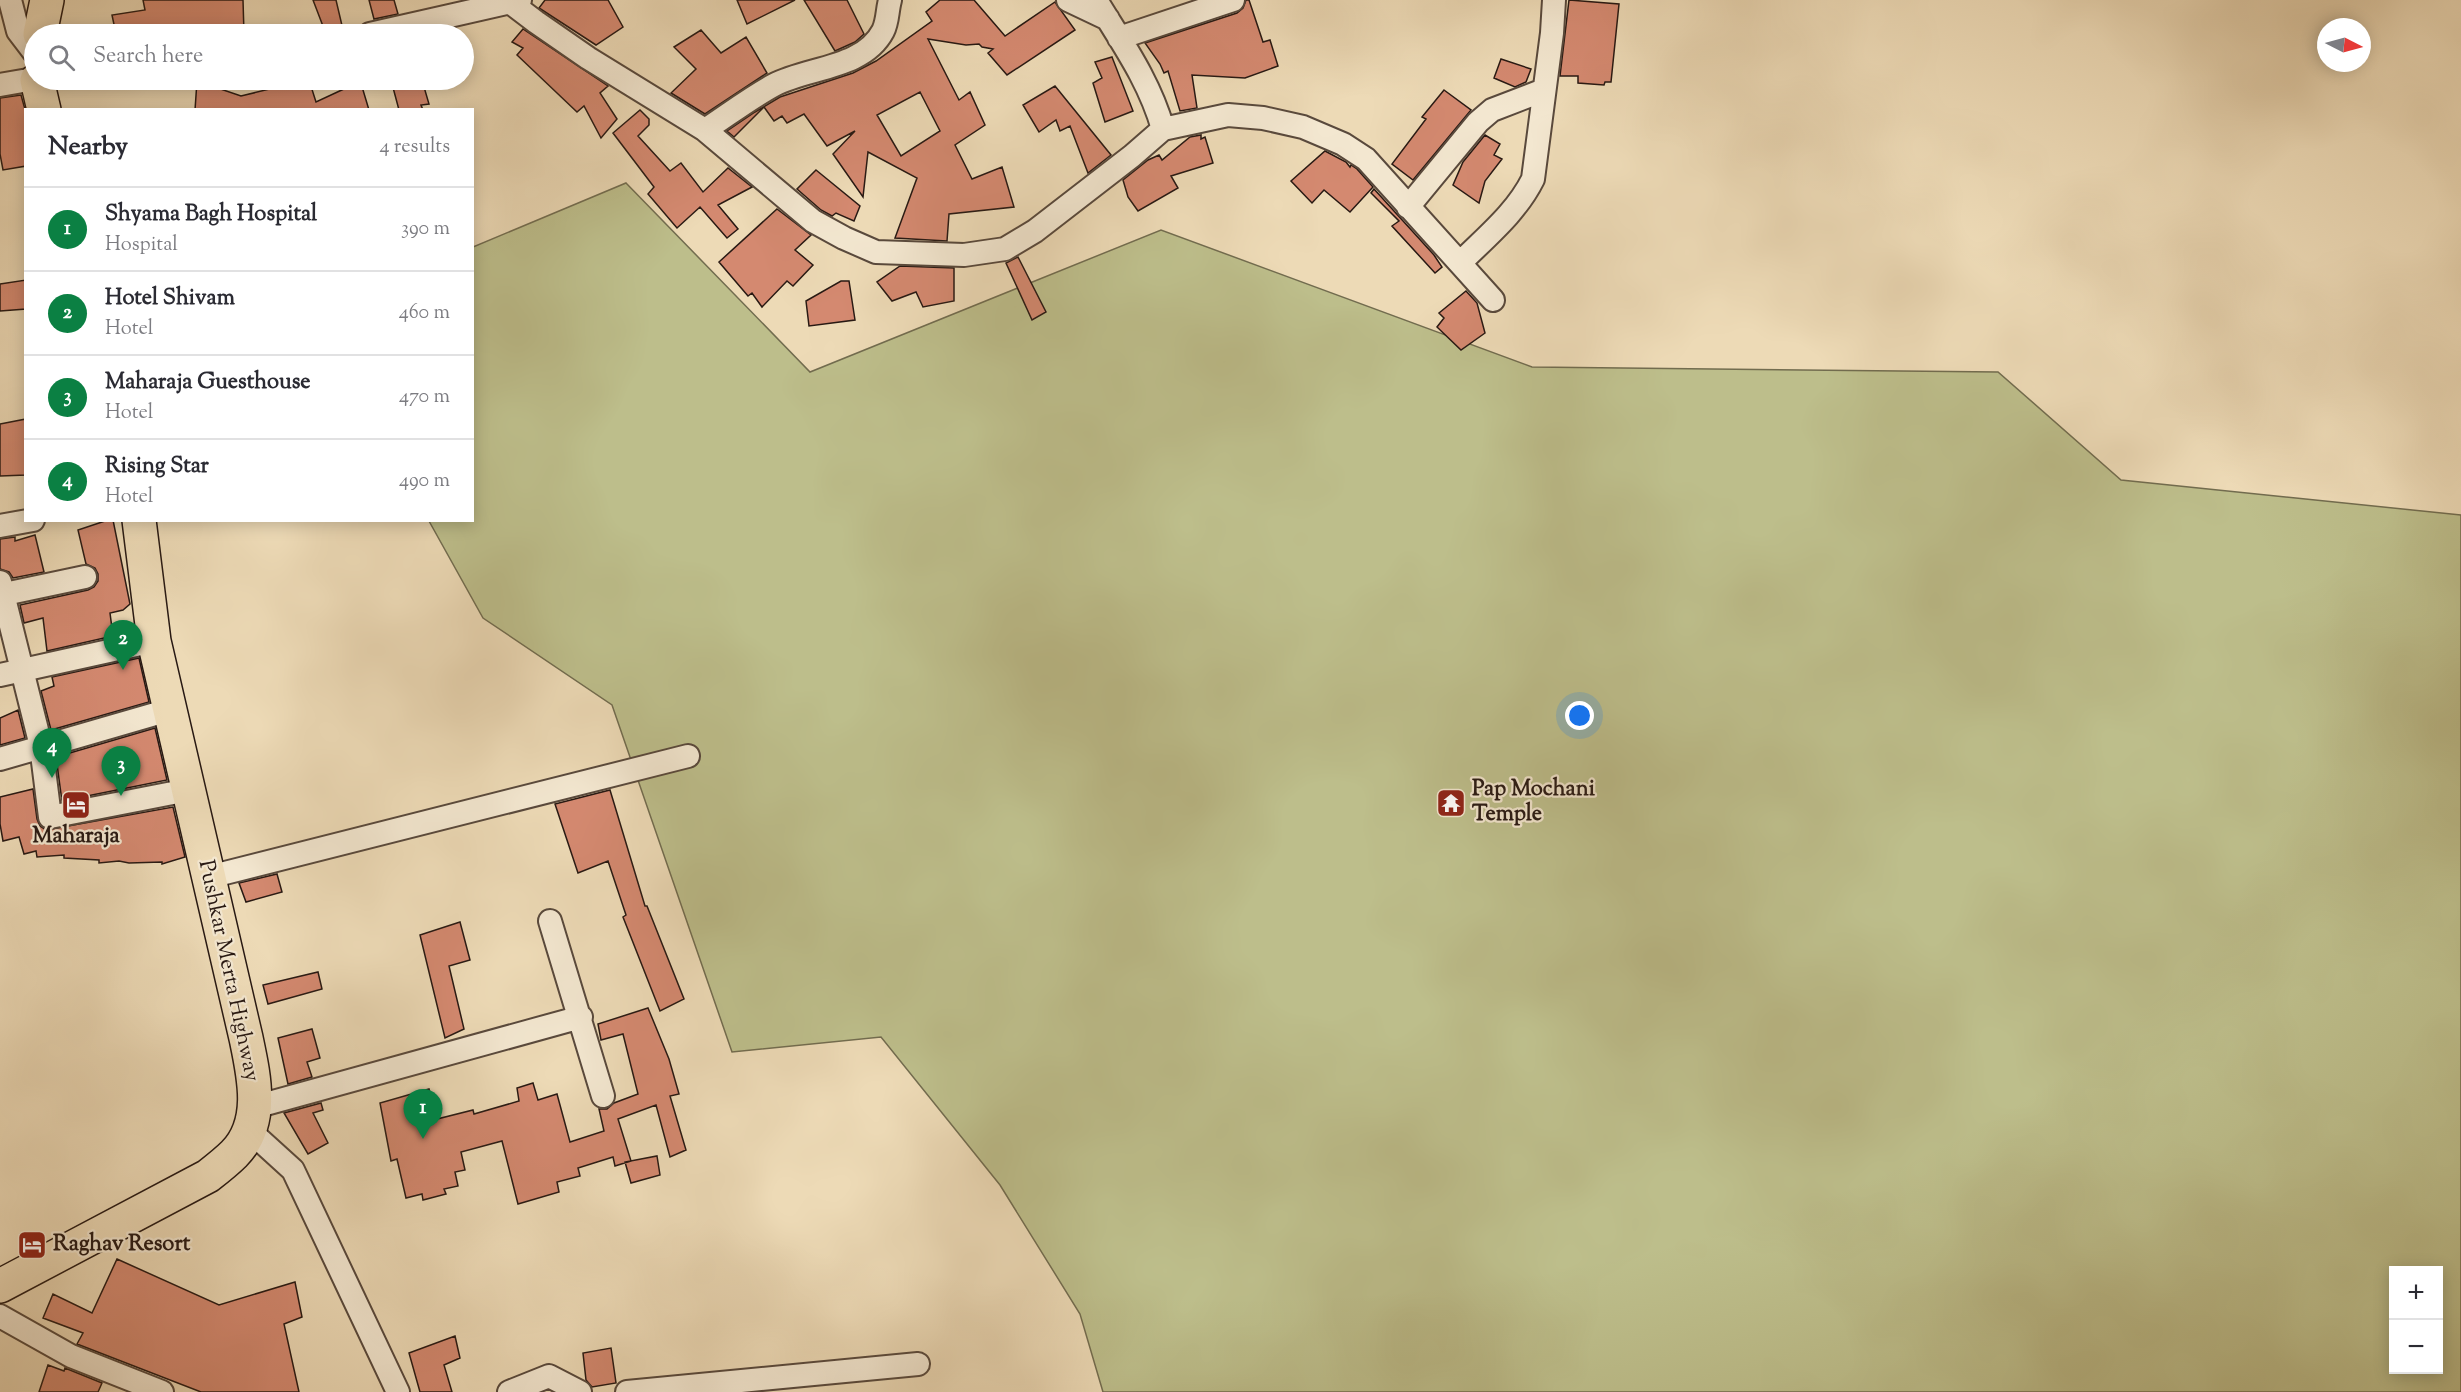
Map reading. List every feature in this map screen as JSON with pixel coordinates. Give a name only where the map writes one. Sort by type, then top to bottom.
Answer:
[{"type":"highway","points":[[42,24],[47,0]]},
{"type":"highway","points":[[39,90],[43,108]]},
{"type":"highway","name":"Pushkar Merta Highway","points":[[140,522],[154,641],[250,1057],[253,1119]]},
{"type":"highway","points":[[0,1286],[208,1176],[235,1153],[253,1119]]},
{"type":"street","points":[[10,0],[18,31],[24,39]]},
{"type":"street","points":[[705,130],[776,84],[852,58],[871,46],[883,32],[890,0]]},
{"type":"street","points":[[1068,0],[1108,19],[1146,81],[1163,129]]},
{"type":"street","points":[[1108,19],[1233,0]]},
{"type":"street","points":[[1460,263],[1508,216],[1524,197],[1533,180],[1552,33],[1554,0]]},
{"type":"street","points":[[414,24],[516,1],[536,22],[588,58],[705,130],[813,221],[876,252],[963,255],[1005,249],[1035,231],[1163,129],[1228,115],[1263,118],[1303,127],[1343,144],[1366,159],[1493,300]]},
{"type":"street","points":[[0,85],[24,81]]},
{"type":"street","points":[[1408,207],[1478,122],[1492,110],[1544,90]]},
{"type":"street","points":[[0,526],[24,522]]},
{"type":"street","points":[[85,577],[1,591],[41,746],[50,817],[188,790]]},
{"type":"street","points":[[0,675],[154,641]]},
{"type":"street","points":[[0,759],[169,710]]},
{"type":"street","points":[[209,877],[688,756]]},
{"type":"street","points":[[550,921],[581,1017],[603,1096]]},
{"type":"street","points":[[398,1392],[293,1170],[253,1119],[581,1017]]},
{"type":"street","points":[[0,1316],[71,1356],[113,1383],[162,1392]]},
{"type":"street","points":[[627,1392],[918,1364]]},
{"type":"street","points":[[509,1392],[549,1376],[580,1392]]},
{"type":"green space","points":[[626,183],[810,372],[1161,230],[1532,367],[1998,372],[2121,480],[2461,515],[2461,1392],[1103,1392],[1080,1314],[1000,1185],[881,1037],[732,1052],[612,705],[483,618],[430,522],[474,522],[474,247]]},
{"type":"building","points":[[143,0],[243,0],[244,24],[114,24],[112,15],[145,10]]},
{"type":"building","points":[[313,0],[336,0],[342,24],[322,24]]},
{"type":"building","points":[[369,0],[394,0],[398,14],[374,19]]},
{"type":"building","points":[[545,0],[608,0],[623,27],[596,45],[539,8]]},
{"type":"building","points":[[737,0],[795,0],[747,24]]},
{"type":"building","points":[[804,0],[847,0],[864,34],[855,42],[835,51]]},
{"type":"building","points":[[940,0],[974,0],[1005,36],[1055,2],[1075,30],[1007,75],[988,53],[993,49],[982,47],[979,44],[966,45],[928,39],[959,100],[970,92],[985,125],[955,145],[972,179],[1002,167],[1014,207],[949,214],[947,241],[895,238],[917,178],[868,152],[863,197],[833,154],[855,131],[827,146],[804,114],[787,123],[782,116],[774,121],[764,107],[734,137],[727,131],[755,112],[780,97],[853,73],[876,61],[932,21],[926,12]],"holes":[[[920,92],[940,131],[901,156],[877,115]]]},
{"type":"building","points":[[1246,0],[1249,0],[1263,42],[1270,40],[1278,66],[1245,78],[1192,75],[1197,108],[1180,111],[1168,71],[1164,73],[1145,43],[1237,13],[1243,8]]},
{"type":"building","points":[[1569,0],[1619,4],[1611,82],[1605,82],[1604,85],[1578,83],[1578,76],[1560,76]]},
{"type":"building","points":[[523,29],[608,86],[600,93],[617,119],[601,138],[584,106],[577,112],[517,55],[523,48],[512,42]]},
{"type":"building","points":[[701,30],[721,53],[746,37],[767,73],[705,114],[671,93],[696,69],[674,47]]},
{"type":"building","points":[[1112,57],[1133,111],[1105,122],[1093,83],[1102,78],[1095,62]]},
{"type":"building","points":[[1501,59],[1531,69],[1526,82],[1515,87],[1494,78]]},
{"type":"building","points":[[1055,86],[1111,155],[1088,173],[1070,126],[1060,131],[1056,120],[1039,132],[1023,105]]},
{"type":"building","points":[[196,90],[223,90],[241,96],[266,90],[312,90],[316,102],[342,90],[363,90],[368,108],[195,108]]},
{"type":"building","points":[[394,90],[425,90],[429,104],[421,105],[422,108],[398,108]]},
{"type":"building","points":[[1444,90],[1471,110],[1413,180],[1392,164],[1426,119],[1422,117]]},
{"type":"building","points":[[21,95],[25,108],[24,166],[3,170],[0,154],[0,98]]},
{"type":"building","points":[[640,110],[649,119],[649,125],[638,136],[670,171],[681,163],[703,192],[728,168],[752,187],[718,205],[738,229],[727,238],[700,207],[677,228],[648,194],[654,187],[613,133]]},
{"type":"building","points":[[1201,135],[1201,139],[1205,137],[1213,163],[1171,176],[1178,188],[1138,211],[1128,197],[1123,180],[1148,160],[1159,155],[1162,160],[1190,137]]},
{"type":"building","points":[[1485,135],[1500,144],[1494,155],[1502,159],[1485,181],[1479,203],[1453,185],[1463,162]]},
{"type":"building","points":[[1325,151],[1357,169],[1373,187],[1350,212],[1324,190],[1312,203],[1291,181]]},
{"type":"building","points":[[816,170],[860,206],[854,221],[836,213],[832,216],[821,210],[797,189]]},
{"type":"building","points":[[1374,189],[1434,255],[1442,267],[1435,273],[1392,226],[1399,221],[1371,193]]},
{"type":"building","points":[[777,209],[811,235],[795,250],[813,265],[793,286],[787,281],[762,307],[752,293],[748,296],[719,262]]},
{"type":"building","points":[[1018,257],[1046,312],[1032,320],[1006,263]]},
{"type":"building","points":[[900,266],[954,268],[954,301],[923,307],[916,292],[892,301],[877,282]]},
{"type":"building","points":[[24,280],[24,309],[0,311],[0,284]]},
{"type":"building","points":[[841,281],[849,281],[855,320],[809,326],[806,301]]},
{"type":"building","points":[[1466,291],[1477,303],[1485,333],[1461,350],[1437,327],[1444,318],[1439,313]]},
{"type":"building","points":[[24,419],[24,475],[0,476],[0,424]]},
{"type":"building","points":[[102,522],[113,522],[130,604],[123,610],[110,613],[113,636],[47,651],[43,618],[24,623],[20,605],[94,587],[98,581],[98,574],[95,568],[86,564],[78,530]]},
{"type":"building","points":[[35,535],[44,572],[13,578],[9,572],[0,569],[0,539],[15,537],[15,541]]},
{"type":"building","points":[[139,658],[149,702],[51,730],[41,691],[54,686],[52,677]]},
{"type":"building","points":[[18,710],[25,738],[0,745],[0,718]]},
{"type":"building","points":[[155,728],[167,780],[62,801],[56,757]]},
{"type":"building","points":[[33,789],[37,819],[40,826],[46,830],[173,807],[185,857],[162,864],[162,862],[119,861],[99,863],[99,860],[64,858],[64,855],[37,857],[36,851],[24,854],[19,837],[3,841],[0,824],[0,797]]},
{"type":"building","points":[[610,790],[645,906],[647,906],[684,999],[660,1011],[623,917],[626,915],[608,861],[578,873],[555,804]]},
{"type":"building","points":[[277,874],[282,892],[246,902],[239,883]]},
{"type":"building","points":[[460,922],[470,960],[449,966],[464,1029],[445,1038],[420,935]]},
{"type":"building","points":[[318,972],[322,989],[268,1004],[263,985]]},
{"type":"building","points":[[648,1008],[669,1059],[679,1094],[670,1096],[686,1150],[670,1157],[656,1105],[618,1119],[631,1161],[615,1166],[613,1157],[578,1168],[580,1176],[557,1182],[559,1192],[518,1204],[502,1141],[461,1152],[465,1170],[455,1172],[458,1186],[444,1189],[446,1194],[423,1200],[422,1194],[406,1198],[397,1159],[391,1161],[380,1103],[429,1089],[437,1119],[473,1110],[474,1114],[519,1101],[517,1088],[533,1083],[538,1100],[557,1094],[570,1142],[604,1131],[599,1109],[607,1109],[614,1103],[638,1094],[623,1034],[601,1040],[598,1024]]},
{"type":"building","points":[[312,1029],[320,1058],[307,1062],[312,1077],[288,1084],[278,1038]]},
{"type":"building","points":[[321,1103],[323,1110],[313,1113],[328,1143],[308,1154],[284,1113]]},
{"type":"building","points":[[657,1156],[660,1175],[631,1183],[625,1162]]},
{"type":"building","points":[[117,1259],[219,1305],[295,1282],[302,1317],[284,1324],[299,1392],[201,1392],[77,1344],[83,1333],[43,1318],[53,1294],[92,1313]]},
{"type":"building","points":[[455,1336],[460,1358],[444,1365],[452,1392],[420,1392],[409,1353]]},
{"type":"building","points":[[611,1348],[616,1383],[592,1387],[586,1380],[583,1353]]},
{"type":"building","points":[[48,1365],[64,1371],[65,1368],[102,1383],[98,1392],[39,1392]]},
{"type":"place","name":"Hotel Shivam","points":[[123,670]]},
{"type":"place","name":"Rising Star","points":[[52,778]]},
{"type":"place","name":"Maharaja Guesthouse","points":[[121,796]]},
{"type":"place","name":"Pap Mochani Temple","points":[[1451,803]]},
{"type":"place","name":"Maharaja","points":[[76,805]]},
{"type":"place","name":"Shyama Bagh Hospital","points":[[423,1139]]},
{"type":"place","name":"Raghav Resort","points":[[32,1245]]}]
